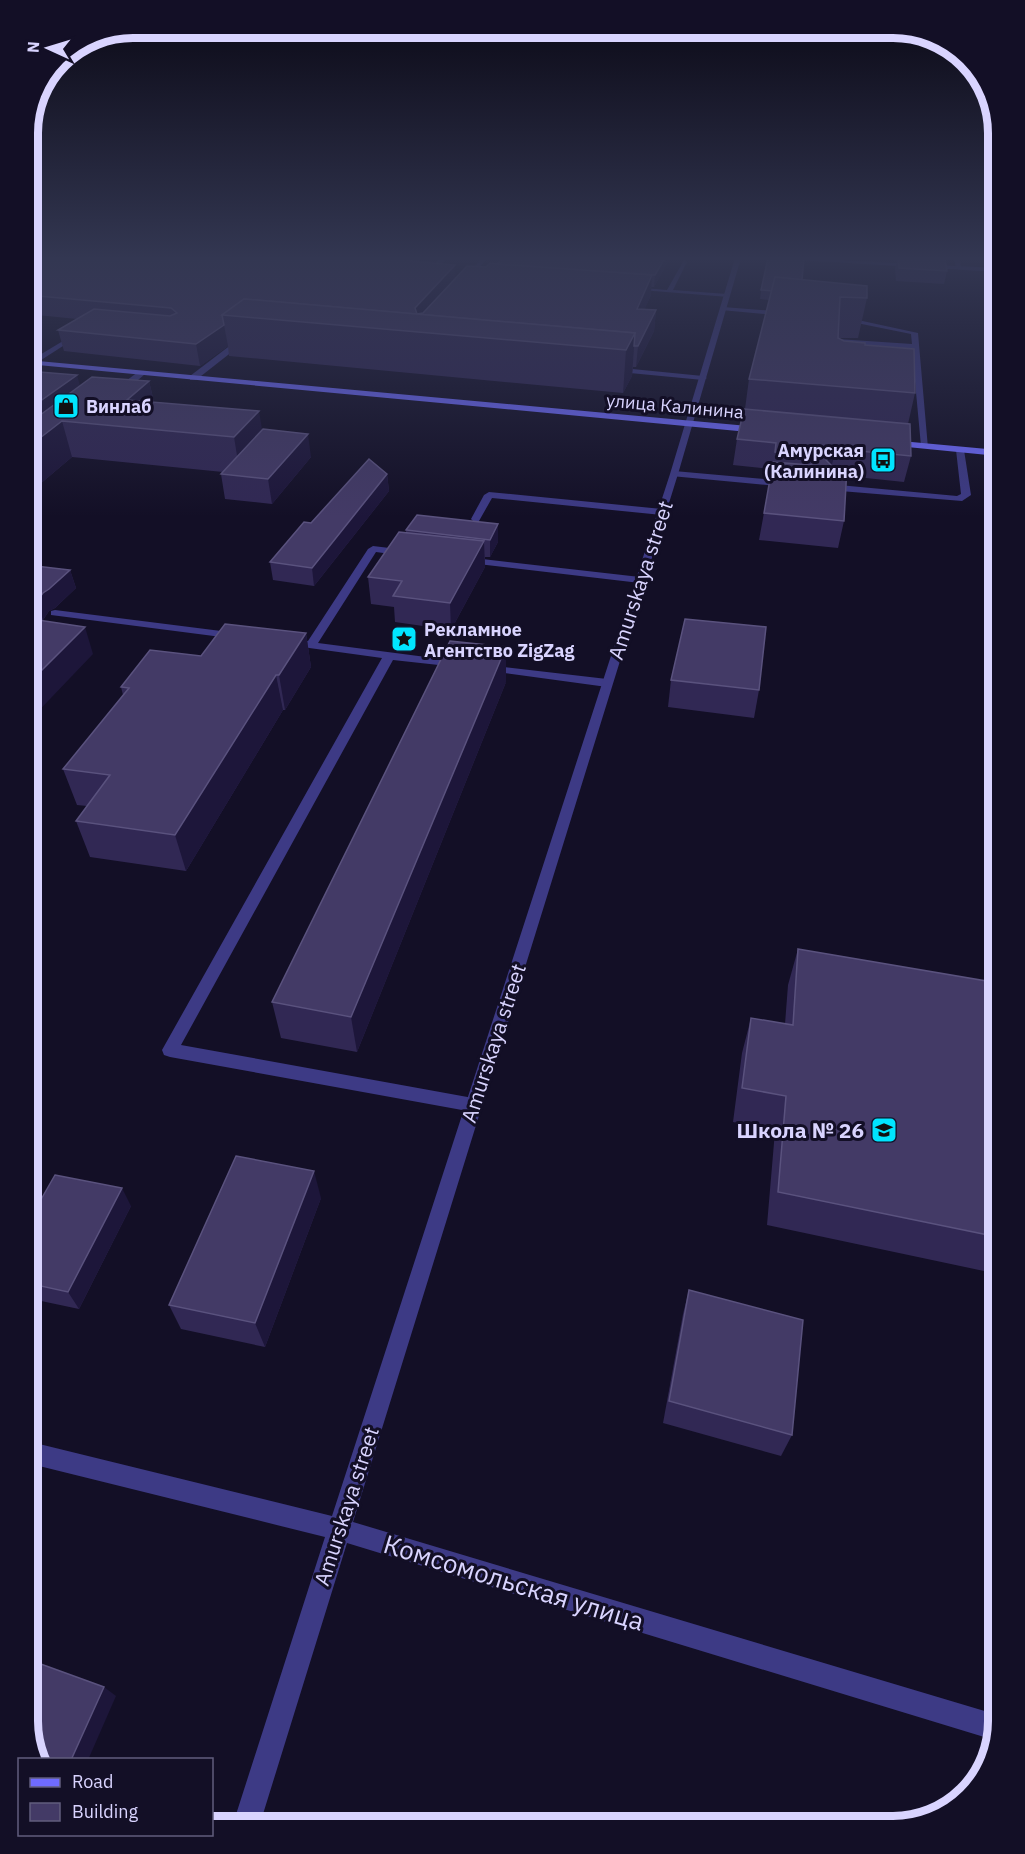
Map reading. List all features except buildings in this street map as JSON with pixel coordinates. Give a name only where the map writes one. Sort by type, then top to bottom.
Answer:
[{"type":"main road","name":"улица Калинина","points":[[38,363],[772,432]]},
{"type":"main road","points":[[885,442],[988,452]]},
{"type":"street","points":[[38,357],[60,345]]},
{"type":"street","points":[[193,378],[236,345]]},
{"type":"street","name":"Amurskaya street","points":[[248,1816],[674,474],[713,345]]},
{"type":"street","points":[[836,360],[837,345]]},
{"type":"street","points":[[883,345],[916,347],[925,446]]},
{"type":"street","points":[[598,368],[703,378]]},
{"type":"street","points":[[110,394],[120,391],[141,374]]},
{"type":"street","points":[[909,386],[919,387]]},
{"type":"street","points":[[828,487],[959,499],[966,495],[960,450]]},
{"type":"street","points":[[674,474],[793,485]]},
{"type":"street","points":[[476,519],[489,495],[662,512]]},
{"type":"street","points":[[311,645],[373,549],[420,555]]},
{"type":"street","points":[[454,559],[640,580]]},
{"type":"street","points":[[55,613],[253,638]]},
{"type":"street","points":[[288,642],[607,683]]},
{"type":"street","points":[[388,656],[170,1050],[473,1105]]},
{"type":"street","name":"Комсомольская улица","points":[[38,1455],[338,1529],[988,1725]]},
{"type":"place","name":"Винлаб","points":[[66,406]]},
{"type":"place","name":"Амурская (Калинина)","points":[[883,460]]},
{"type":"place","name":"Рекламное Агентство ZigZag","points":[[404,639]]},
{"type":"place","name":"Школа № 26","points":[[884,1130]]}]
